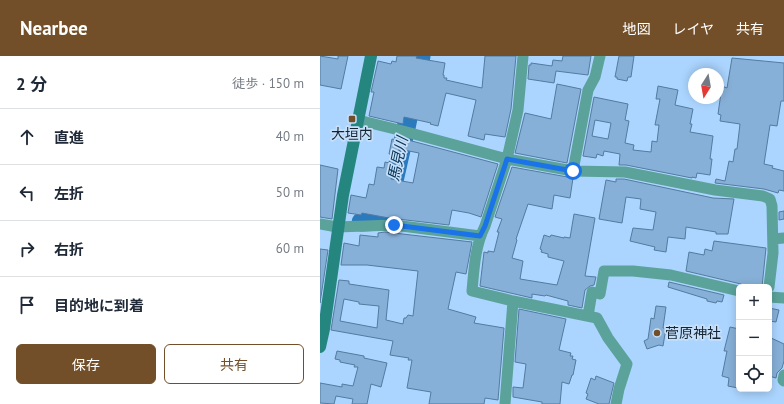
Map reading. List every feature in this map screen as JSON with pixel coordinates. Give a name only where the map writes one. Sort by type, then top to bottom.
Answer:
[{"type":"main road","points":[[320,347],[324,329],[337,227],[371,56]]},
{"type":"street","points":[[523,56],[518,110],[507,159],[485,226],[480,236],[475,259],[472,291],[597,318],[608,338],[627,364],[616,404]]},
{"type":"street","points":[[573,171],[588,90],[595,77],[600,56]]},
{"type":"street","points":[[358,120],[507,159],[573,171],[625,172],[715,190],[762,196],[770,199],[779,238],[769,284]]},
{"type":"street","points":[[320,224],[337,227],[394,225],[480,236]]},
{"type":"street","points":[[588,316],[592,292],[600,294],[604,272],[633,272],[671,275],[736,290]]},
{"type":"street","points":[[772,296],[784,298]]},
{"type":"street","points":[[505,404],[513,300]]},
{"type":"street","points":[[784,375],[784,381]]},
{"type":"building","points":[[320,56],[338,59],[338,56],[348,56],[341,89],[320,85]]},
{"type":"building","points":[[397,56],[417,56],[416,58],[445,63],[443,75],[444,78],[447,78],[446,80],[482,88],[485,56],[516,56],[511,109],[505,137],[485,134],[484,140],[468,136],[476,100],[446,93],[438,126],[404,117],[403,124],[369,116],[374,92],[371,92],[378,61],[391,64],[392,61],[396,62]]},
{"type":"building","points":[[563,56],[591,56],[588,75],[556,71],[554,83],[528,79],[529,65],[531,65],[531,63],[552,66],[553,60],[562,61]]},
{"type":"building","points":[[619,56],[634,56],[631,77],[628,77],[627,81],[617,79],[617,77],[615,77]]},
{"type":"building","points":[[732,58],[784,63],[784,101],[781,101],[777,126],[770,125],[764,164],[784,171],[784,191],[779,190],[778,193],[764,189],[715,183],[716,179],[725,181],[729,161],[733,162],[735,149],[737,149],[740,124],[720,121],[721,115],[718,114],[719,104],[724,104],[724,87],[727,88]]},
{"type":"building","points":[[557,84],[581,89],[567,163],[515,153],[525,113],[551,119]]},
{"type":"building","points":[[658,86],[678,90],[675,105],[693,109],[690,132],[713,136],[710,159],[712,159],[710,175],[697,173],[696,178],[692,178],[626,165],[619,165],[620,154],[604,151],[603,156],[597,154],[596,158],[583,156],[594,97],[628,104],[625,120],[629,121],[625,143],[634,145],[633,150],[651,152],[652,141],[657,142],[659,125],[655,125],[660,99],[656,99]],"holes":[[[595,120],[611,123],[608,139],[592,136]]]},
{"type":"building","points":[[392,139],[407,142],[408,140],[498,164],[481,217],[452,210],[449,225],[389,218],[362,213],[361,215],[348,213],[351,195],[366,198],[369,184],[374,185],[377,167],[384,168],[385,162],[394,164],[391,179],[413,183],[419,153],[399,149],[398,156],[389,154]]},
{"type":"building","points":[[320,165],[338,169],[332,219],[320,217]]},
{"type":"building","points":[[512,167],[573,178],[570,198],[554,195],[552,209],[528,204],[516,239],[512,258],[523,261],[520,279],[557,285],[564,261],[548,257],[548,254],[541,252],[542,250],[540,249],[544,235],[550,237],[551,235],[570,238],[574,214],[595,218],[585,276],[596,277],[594,285],[585,290],[582,308],[568,305],[568,301],[546,295],[532,294],[532,298],[480,286],[484,252],[494,252],[499,232],[497,232],[502,219],[495,217]]},
{"type":"building","points":[[616,179],[624,179],[713,198],[734,199],[728,234],[716,234],[716,232],[686,227],[685,239],[668,237],[666,252],[654,250],[655,247],[630,241],[633,228],[653,230],[656,212],[640,209],[641,199],[626,197],[622,223],[599,219],[606,180],[616,182]]},
{"type":"building","points":[[784,211],[784,219],[779,220],[779,212]]},
{"type":"building","points":[[385,232],[472,242],[466,274],[456,272],[448,309],[476,317],[474,323],[504,328],[498,400],[485,398],[484,404],[429,404],[431,392],[407,388],[412,360],[408,360],[409,358],[390,355],[393,341],[331,330],[339,280],[349,281],[349,284],[389,290],[386,320],[403,324],[404,318],[408,315],[413,316],[418,271],[367,265],[341,265],[344,243],[359,246],[360,235],[378,237],[378,233]],"holes":[[[344,299],[359,302],[359,304],[379,306],[377,328],[340,321]]]},
{"type":"building","points":[[714,241],[766,248],[762,284],[741,284],[686,271],[689,252],[704,255],[705,249],[712,251]]},
{"type":"building","points":[[320,249],[328,250],[320,303]]},
{"type":"building","points":[[669,282],[724,295],[722,302],[717,301],[716,303],[707,301],[707,299],[668,287]]},
{"type":"building","points":[[656,306],[666,307],[663,328],[666,328],[663,346],[659,345],[647,349],[644,341],[648,339],[651,318],[654,319]]},
{"type":"building","points":[[519,309],[566,319],[559,350],[571,353],[570,356],[573,356],[572,359],[576,360],[573,375],[569,384],[562,382],[560,404],[542,404],[542,402],[513,397],[513,387],[523,388],[526,364],[515,362]]},
{"type":"building","points":[[772,309],[779,310],[776,322],[772,321]]},
{"type":"building","points":[[730,327],[736,328],[736,388],[728,386],[729,378],[722,376],[727,351],[724,351]]},
{"type":"building","points":[[772,338],[784,344],[784,361],[782,368],[777,373],[776,378],[772,377]]},
{"type":"building","points":[[337,351],[364,356],[364,358],[387,363],[381,387],[371,384],[367,404],[352,404],[353,399],[336,396],[334,404],[320,403],[320,383],[342,387],[342,384],[353,386],[358,367],[354,367],[355,365],[340,362],[340,360],[335,359]]},
{"type":"building","points":[[596,376],[614,383],[609,404],[599,404],[586,399],[588,394],[586,393],[591,378],[595,380]]},
{"type":"waterway","name":"馬見川","points":[[361,222],[385,221],[421,56]]},
{"type":"place","name":"大垣内","points":[[352,119]]},
{"type":"place","name":"菅原神社","points":[[657,333]]},
{"type":"route","points":[[394,225],[480,236],[485,226],[507,159],[573,171]]}]
